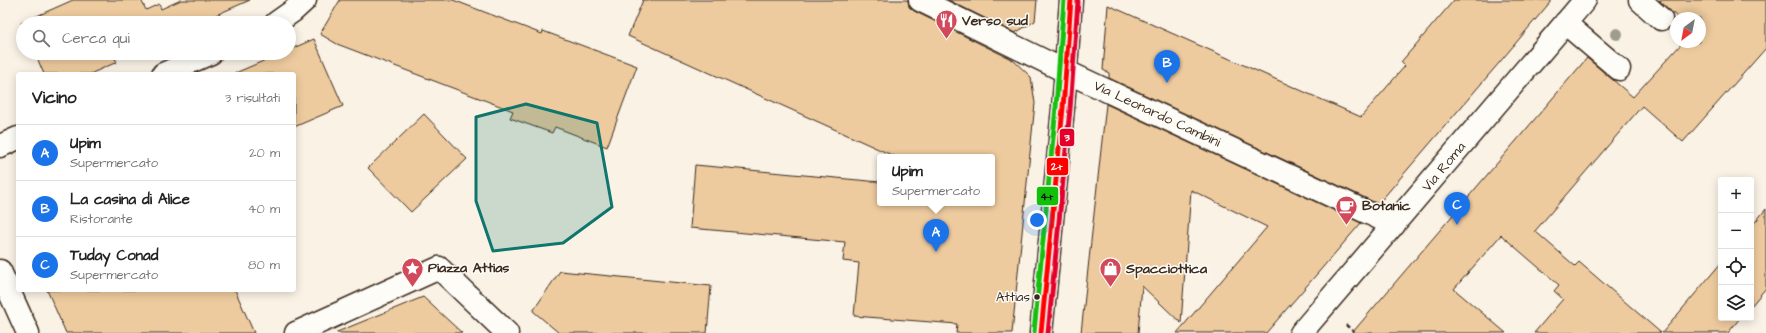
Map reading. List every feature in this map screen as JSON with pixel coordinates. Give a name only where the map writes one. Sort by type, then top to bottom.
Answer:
[{"type":"street","points":[[286,16],[304,0]]},
{"type":"street","name":"Via Leonardo Cambini","points":[[920,0],[1067,72],[1394,225]]},
{"type":"street","points":[[1041,333],[1067,72],[1071,0]]},
{"type":"street","name":"Via Roma","points":[[1301,333],[1585,0]]},
{"type":"street","points":[[1640,0],[1661,19]]},
{"type":"street","points":[[1565,24],[1619,70]]},
{"type":"street","points":[[168,72],[195,60]]},
{"type":"street","points":[[0,146],[16,139]]},
{"type":"street","points":[[296,333],[439,268],[507,333]]},
{"type":"street","points":[[0,271],[28,333]]},
{"type":"highlighted area","points":[[526,104],[597,123],[612,207],[563,243],[493,251],[476,201],[476,117]]},
{"type":"building","points":[[73,0],[141,0],[146,10],[159,4],[161,9],[181,0],[250,0],[214,16],[37,16]]},
{"type":"building","points":[[340,0],[453,0],[542,34],[543,31],[637,66],[607,147],[555,127],[552,133],[510,118],[513,111],[337,44],[320,34]]},
{"type":"building","points":[[643,0],[908,0],[909,7],[914,11],[1013,60],[1031,77],[1035,103],[1012,333],[956,333],[957,324],[854,316],[859,263],[843,261],[845,242],[690,228],[695,165],[877,182],[877,206],[995,206],[995,154],[889,154],[628,36]]},
{"type":"building","points":[[948,0],[1037,0],[1035,21],[1015,33]]},
{"type":"building","points":[[1454,0],[1552,0],[1378,204],[1109,78],[1109,73],[1103,70],[1108,5],[1361,117],[1405,66],[1401,62]]},
{"type":"building","points":[[1659,0],[1766,0],[1766,48],[1683,142],[1642,106],[1535,231],[1575,266],[1579,262],[1661,333],[1534,333],[1563,299],[1554,291],[1559,285],[1501,235],[1454,289],[1506,333],[1352,333],[1587,58],[1633,97],[1678,48],[1706,48],[1706,12],[1672,12]]},
{"type":"building","points":[[314,39],[343,106],[296,126],[296,72],[238,72],[266,60],[296,60],[296,47]]},
{"type":"building","points":[[38,60],[116,60],[117,62],[94,72],[43,72]]},
{"type":"building","points":[[1106,104],[1361,223],[1266,333],[1177,333],[1267,227],[1191,190],[1181,323],[1142,286],[1138,333],[1081,333]]},
{"type":"building","points":[[424,114],[467,159],[411,212],[368,168]]},
{"type":"building","points":[[1766,209],[1766,288],[1754,302],[1754,249],[1754,223]]},
{"type":"building","points":[[1718,267],[1718,321],[1738,321],[1728,333],[1662,333]]},
{"type":"building","points":[[560,271],[711,286],[707,333],[559,333],[533,311]]},
{"type":"building","points":[[48,292],[236,292],[254,333],[66,333]]},
{"type":"building","points":[[423,297],[462,333],[337,333],[337,332]]},
{"type":"transit line","name":"4+","points":[[1034,332],[1056,107],[1064,0]]},
{"type":"transit line","name":"2+","points":[[1041,333],[1063,108],[1071,0]]},
{"type":"transit line","name":"3","points":[[1048,333],[1070,109],[1078,1]]},
{"type":"place","name":"Verso sud","points":[[947,40]]},
{"type":"place","name":"La casina di Alice","points":[[1167,83]]},
{"type":"place","name":"Tuday Conad","points":[[1457,225]]},
{"type":"place","name":"Botanic","points":[[1347,226]]},
{"type":"place","name":"Upim","points":[[936,252]]},
{"type":"place","name":"Piazza Attias","points":[[412,288]]},
{"type":"place","name":"Spacciottica","points":[[1110,288]]},
{"type":"place","name":"Attias","points":[[1037,297]]}]
